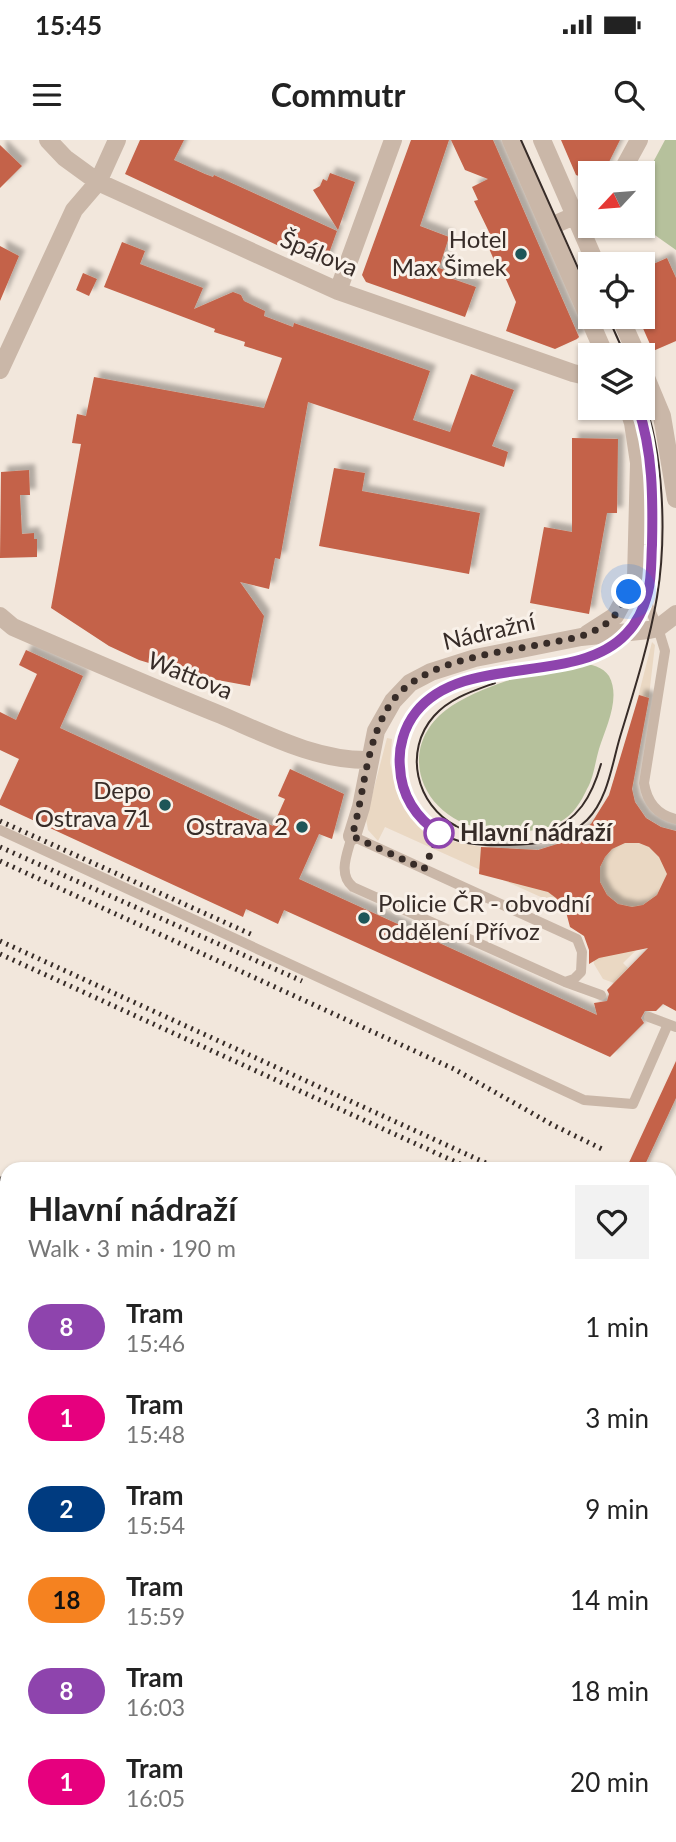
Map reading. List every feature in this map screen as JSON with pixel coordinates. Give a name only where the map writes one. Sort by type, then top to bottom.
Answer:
[{"type":"street","name":"Špálova","points":[[48,140],[65,158],[98,181],[338,290],[578,374]]},
{"type":"street","points":[[0,370],[74,210],[98,181],[117,140]]},
{"type":"street","points":[[338,290],[393,140]]},
{"type":"street","points":[[513,140],[600,343]]},
{"type":"street","points":[[628,161],[639,140]]},
{"type":"street","points":[[542,142],[578,206]]},
{"type":"street","points":[[549,227],[578,215]]},
{"type":"street","points":[[655,399],[662,415],[676,499]]},
{"type":"street","name":"Nádražní","points":[[581,637],[615,616],[636,578],[639,463],[631,420]]},
{"type":"street","name":"Nádražní","points":[[352,836],[361,807],[376,731],[400,692],[410,683],[453,663],[581,637],[626,634],[658,628],[676,614]]},
{"type":"street","name":"Wattova","points":[[0,616],[13,627],[290,744],[337,759],[369,760]]},
{"type":"lane","points":[[636,578],[658,628],[664,658],[644,783],[649,801],[655,809],[676,819]]},
{"type":"lane","points":[[0,830],[584,1100],[633,1104],[672,1026],[649,1017]]},
{"type":"lane","points":[[565,982],[575,979],[581,972],[582,952],[578,939],[352,836],[344,875],[353,887],[565,982],[601,995]]},
{"type":"green space","points":[[665,140],[676,140],[676,250],[655,235],[654,161]]},
{"type":"green space","points":[[581,663],[596,666],[609,676],[613,703],[591,780],[573,812],[565,819],[543,829],[487,829],[465,824],[447,813],[432,799],[423,782],[419,764],[421,745],[430,727],[446,710],[492,686],[549,669]]},
{"type":"shaded area","points":[[652,642],[655,645],[648,704],[632,789],[636,813],[666,835],[676,911],[623,963],[628,968],[614,983],[603,979],[594,964],[593,956],[603,925],[385,827],[378,841],[368,830],[366,819],[387,738],[392,739],[390,763],[397,793],[411,816],[429,831],[442,839],[481,847],[481,851],[520,854],[558,849],[602,816],[640,702],[637,701]]},
{"type":"building","points":[[140,140],[184,140],[174,160],[213,177],[214,175],[337,231],[324,267],[125,174]]},
{"type":"building","points":[[411,140],[449,140],[420,226],[449,237],[439,268],[459,275],[450,278],[476,287],[465,317],[366,282],[362,275]]},
{"type":"building","points":[[451,140],[493,140],[579,337],[577,339],[555,349],[506,331],[516,302],[484,237],[490,234],[474,201],[478,200],[472,187],[488,179],[465,170]]},
{"type":"building","points":[[561,140],[620,140],[610,161],[578,161],[578,176]]},
{"type":"building","points":[[0,145],[22,166],[0,188]]},
{"type":"building","points":[[330,173],[355,182],[338,230],[313,190],[320,186],[323,179],[327,181]]},
{"type":"building","points":[[122,242],[145,251],[140,264],[203,288],[194,309],[233,292],[241,295],[244,301],[265,311],[264,316],[293,327],[294,323],[430,371],[413,420],[450,432],[471,374],[514,390],[492,446],[508,452],[504,467],[308,402],[280,559],[275,558],[269,589],[240,582],[264,616],[250,686],[185,674],[139,660],[109,646],[51,608],[81,444],[72,443],[77,414],[86,416],[94,377],[264,408],[282,358],[244,346],[245,342],[214,332],[215,329],[104,287]]},
{"type":"building","points":[[0,246],[19,256],[0,301]]},
{"type":"building","points":[[667,258],[676,278],[676,341],[655,350],[655,343],[649,343],[643,329],[655,329],[655,263]]},
{"type":"building","points":[[83,273],[97,279],[89,296],[76,290]]},
{"type":"building","points":[[572,438],[618,439],[617,513],[607,513],[589,614],[530,603],[544,527],[572,532]]},
{"type":"building","points":[[334,468],[365,473],[362,491],[480,513],[469,574],[319,546]]},
{"type":"building","points":[[29,470],[30,495],[20,495],[22,534],[34,533],[34,539],[37,539],[37,557],[0,558],[1,472]]},
{"type":"building","points":[[26,650],[83,676],[60,728],[273,826],[285,799],[278,796],[290,769],[344,794],[332,839],[319,834],[299,879],[597,1015],[594,1003],[607,1001],[607,990],[648,948],[599,958],[589,964],[589,950],[584,936],[570,927],[566,912],[556,898],[548,892],[479,874],[481,847],[538,850],[567,841],[591,824],[609,795],[639,695],[649,698],[632,789],[635,802],[646,818],[661,827],[676,831],[676,1011],[663,1004],[656,1011],[645,1011],[641,1018],[644,1023],[610,1057],[284,910],[278,924],[246,909],[243,917],[0,805],[19,759],[0,750],[0,712],[16,720],[37,674],[19,665]],"holes":[[[625,843],[639,843],[649,847],[659,857],[667,874],[657,895],[643,905],[632,907],[618,904],[607,895],[600,882],[600,867],[612,849]]]},
{"type":"building","points":[[676,1061],[676,1098],[646,1162],[629,1162]]},
{"type":"tram line","points":[[521,140],[578,268]]},
{"type":"tram line","points":[[613,329],[620,343]]},
{"type":"tram line","points":[[641,420],[649,456],[652,489],[648,593],[630,629],[603,650],[568,662],[493,674],[457,683],[428,699],[407,728],[401,746],[400,764],[402,781],[417,812],[429,825],[444,835],[480,845],[541,843],[561,837],[579,827],[594,812],[605,792],[654,615],[660,573],[662,494],[650,420]]},
{"type":"tram line","name":"8","points":[[439,833],[414,810],[402,785],[401,746],[405,731],[420,707],[438,692],[458,682],[576,660],[601,652],[621,639],[640,614],[650,584],[652,527],[650,464],[641,420]]},
{"type":"tram line","points":[[495,683],[470,692],[440,710],[424,730],[417,761],[423,791],[442,817],[467,831],[503,835]]},
{"type":"tram line","points":[[545,833],[566,822],[582,806],[593,787],[601,764]]},
{"type":"railway","points":[[0,821],[255,936]]},
{"type":"railway","points":[[0,847],[302,981]]},
{"type":"railway","points":[[0,861],[454,1069],[553,1125],[602,1149]]},
{"type":"railway","points":[[0,941],[484,1162]]},
{"type":"railway","points":[[0,954],[456,1162]]},
{"type":"place","name":"Hotel Max Šimek","points":[[521,254]]},
{"type":"place","name":"Depo Ostrava 71","points":[[165,805]]},
{"type":"place","name":"Ostrava 2","points":[[302,827]]},
{"type":"place","name":"Hlavní nádraží","points":[[439,833]]},
{"type":"place","name":"Policie ČR - obvodní oddělení Přívoz","points":[[364,918]]},
{"type":"route","points":[[439,833],[424,869],[352,836],[361,807],[376,731],[400,692],[410,683],[453,663],[581,637],[615,616],[629,592]]}]
